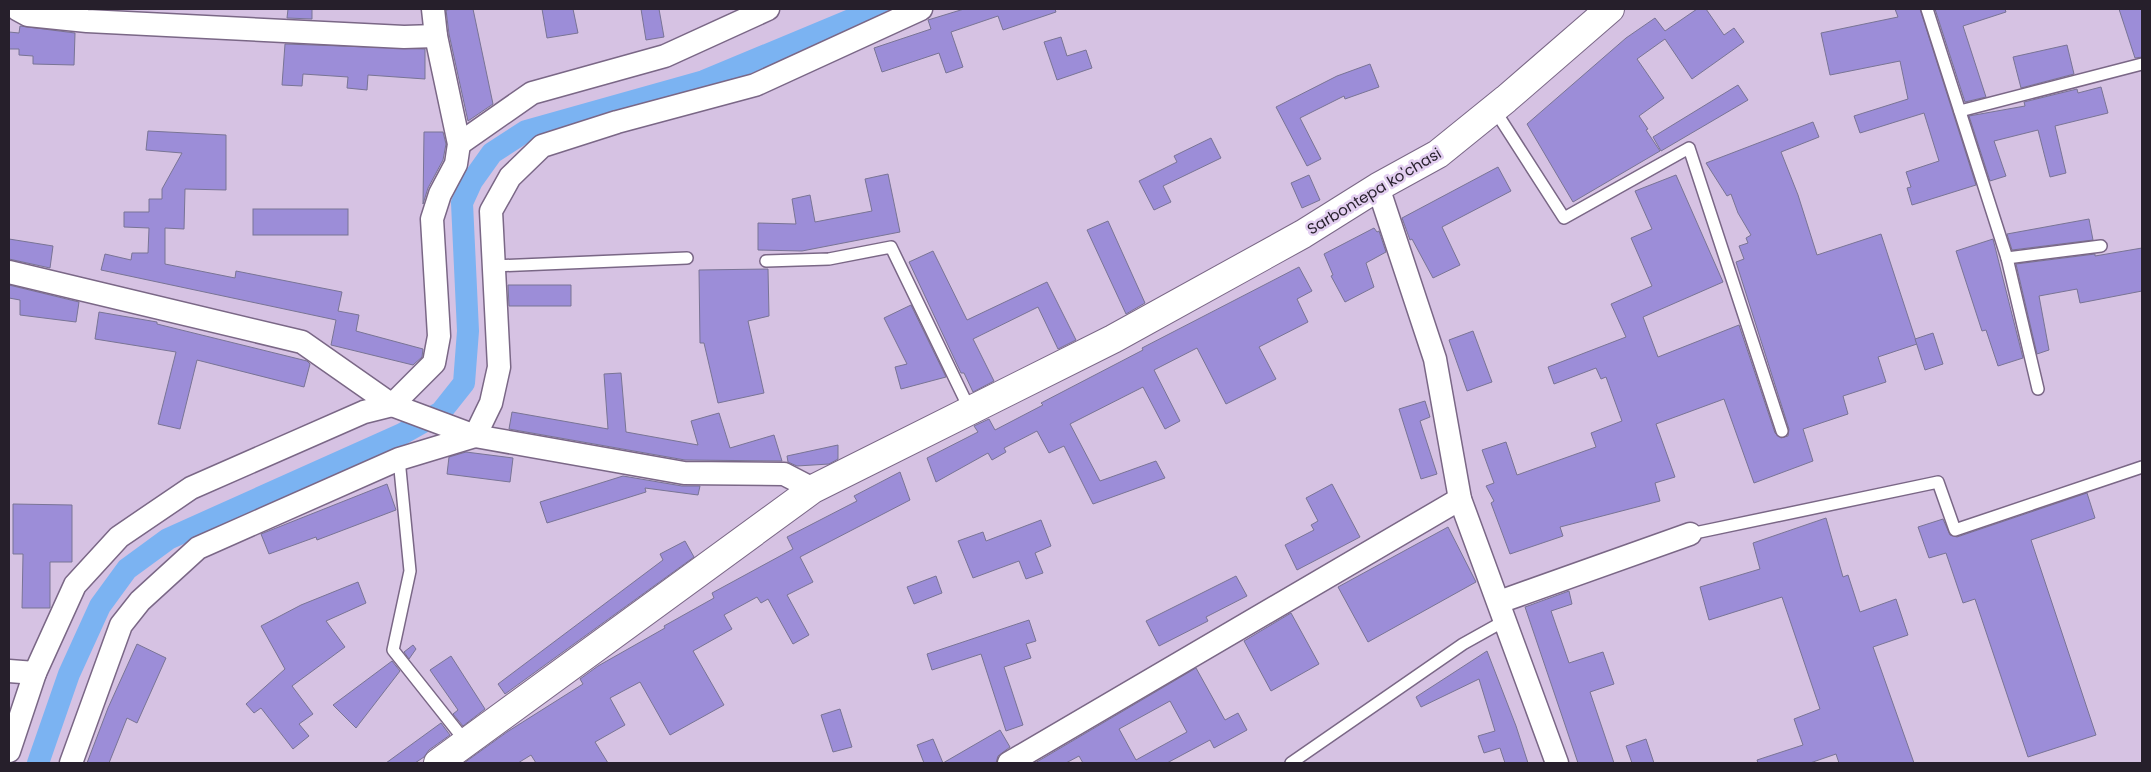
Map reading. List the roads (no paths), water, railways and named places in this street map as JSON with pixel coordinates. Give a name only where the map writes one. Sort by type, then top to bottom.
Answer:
[{"type":"street","points":[[17,9],[28,15],[87,21],[404,37],[436,36]]},
{"type":"street","points":[[9,751],[35,673],[75,585],[119,537],[191,488],[364,412],[392,405],[434,363],[439,336],[432,220],[440,194],[456,164],[458,144],[436,36],[433,9]]},
{"type":"street","points":[[458,144],[532,94],[665,56],[768,9]]},
{"type":"street","points":[[71,763],[121,625],[140,600],[198,548],[399,459],[465,433],[491,403],[499,367],[491,211],[510,177],[542,146],[617,122],[755,85],[921,9]]},
{"type":"street","name":"Sarbontepa ko'chasi","points":[[438,763],[813,489],[1113,339],[1303,234],[1378,187],[1438,154],[1494,109],[1606,10]]},
{"type":"street","points":[[1378,187],[1435,359],[1460,499],[1557,763]]},
{"type":"street","points":[[9,272],[302,342],[392,405],[465,433],[684,473],[784,474],[813,489]]},
{"type":"street","points":[[1009,763],[1460,499]]},
{"type":"street","points":[[1502,611],[1690,534]]},
{"type":"street","points":[[9,670],[35,673]]},
{"type":"lane","points":[[1927,9],[2007,258],[2038,389]]},
{"type":"lane","points":[[1960,111],[2142,64]]},
{"type":"lane","points":[[1494,109],[1564,218],[1689,148],[1782,431]]},
{"type":"lane","points":[[2007,258],[2101,246]]},
{"type":"lane","points":[[766,261],[829,260],[891,247],[970,410]]},
{"type":"lane","points":[[494,266],[687,258]]},
{"type":"lane","points":[[399,459],[410,571],[393,650],[466,742]]},
{"type":"lane","points":[[1690,534],[1938,482],[1956,530],[2142,467]]},
{"type":"lane","points":[[1296,762],[1463,644],[1502,611]]},
{"type":"waterway","points":[[38,763],[69,674],[100,606],[127,569],[168,539],[402,434],[441,412],[464,383],[468,331],[462,203],[472,181],[492,153],[526,131],[704,81],[877,9]]}]
